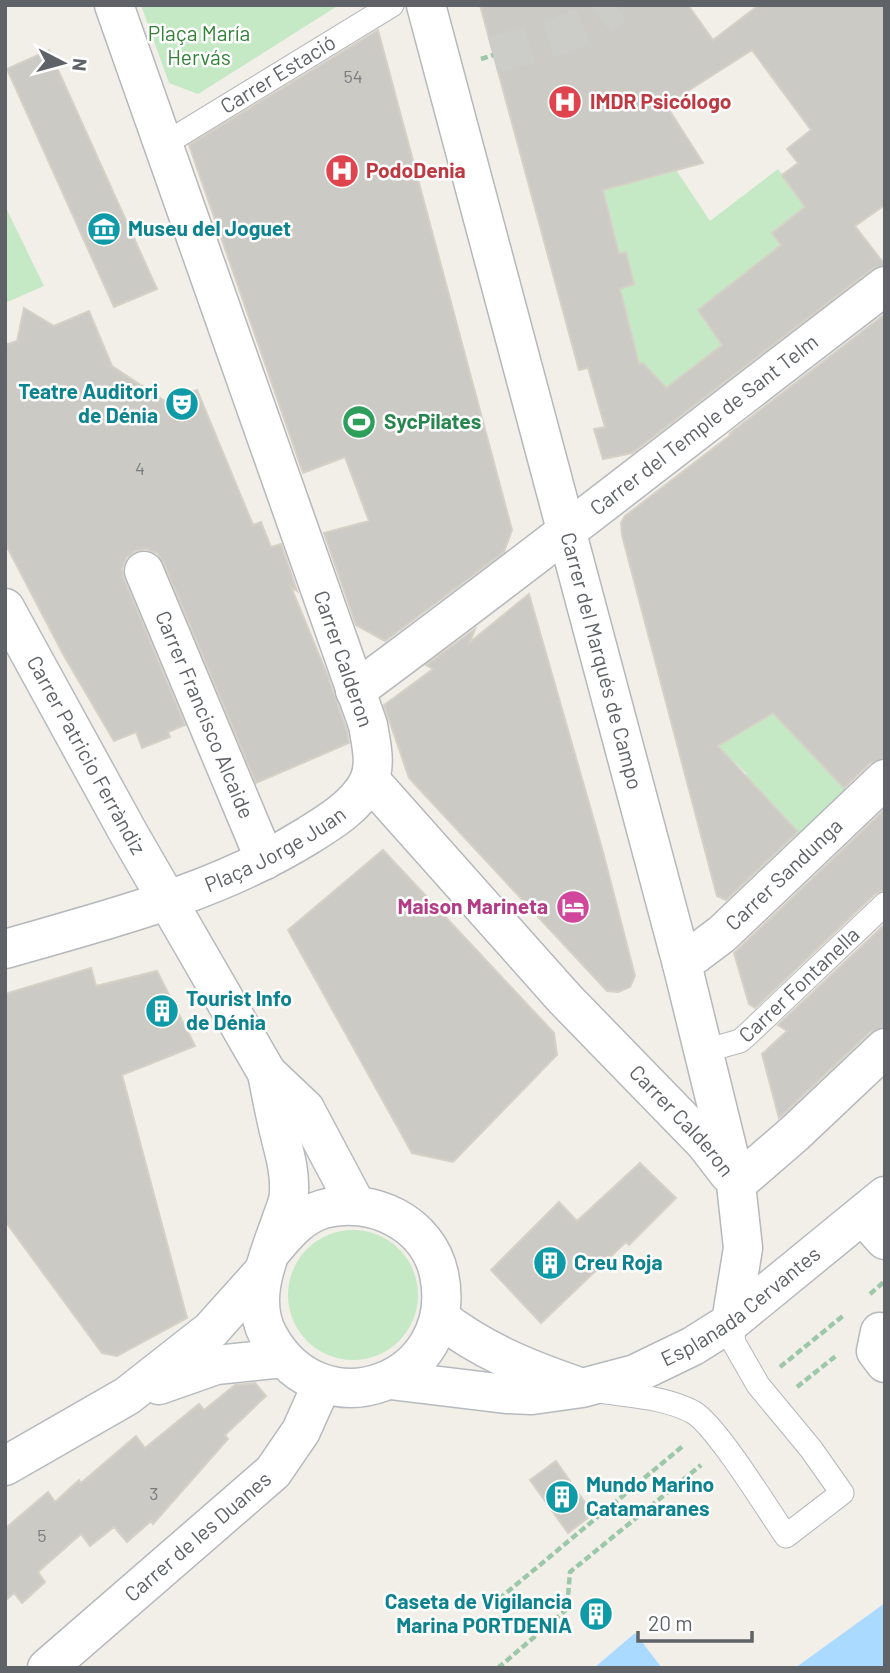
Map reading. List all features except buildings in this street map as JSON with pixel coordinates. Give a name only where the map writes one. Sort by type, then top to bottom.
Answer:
[{"type":"street","name":"Carrer del Marqués de Campo","points":[[426,5],[682,964],[736,1184],[743,1248],[731,1322]]},
{"type":"street","name":"Carrer Calderon","points":[[102,8],[163,145],[368,725],[373,753],[370,780],[565,999],[705,1143],[736,1184]]},
{"type":"street","name":"Carrer del Temple de Sant Telm","points":[[355,691],[533,559],[885,286]]},
{"type":"street","name":"Carrer Francisco Alcaide","points":[[144,571],[265,860]]},
{"type":"street","name":"Carrer Patricio Ferràndiz","points":[[5,608],[167,901],[212,974],[267,1073]]},
{"type":"street","name":"Carrer Sandunga","points":[[682,964],[722,934],[885,779]]},
{"type":"street","name":"Plaça Jorge Juan","points":[[5,949],[167,901],[234,876],[288,848],[337,816],[360,795],[370,780]]},
{"type":"street","points":[[736,1184],[794,1134],[885,1048]]},
{"type":"street","points":[[267,1073],[305,1109],[356,1205]]},
{"type":"street","points":[[5,1466],[127,1396],[211,1330],[267,1262],[293,1226],[322,1210],[356,1205],[382,1210],[405,1223],[425,1242],[437,1266],[442,1292],[440,1318],[429,1344],[412,1364],[390,1380],[350,1388],[322,1384],[294,1369],[283,1358],[267,1332],[260,1303],[267,1262],[289,1196],[289,1170],[267,1073]]},
{"type":"street","name":"Esplanada Cervantes","points":[[390,1380],[532,1395],[582,1388],[635,1374],[693,1346],[882,1222]]},
{"type":"street","points":[[440,1318],[458,1333],[499,1357],[582,1388]]},
{"type":"street","points":[[127,1396],[216,1365],[283,1358]]},
{"type":"street","name":"Carrer de les Duanes","points":[[47,1668],[273,1472],[301,1431],[322,1384]]},
{"type":"lane","name":"Carrer Estació","points":[[163,145],[392,5]]},
{"type":"lane","name":"Carrer Fontanella","points":[[704,1051],[730,1045],[749,1033],[885,904]]},
{"type":"lane","points":[[582,1388],[662,1401],[695,1413],[724,1446],[786,1536],[842,1493],[746,1367],[734,1343],[731,1322]]},
{"type":"path","points":[[775,1405],[862,1334],[883,1348]]},
{"type":"path","points":[[498,1668],[567,1609],[570,1572],[724,1446]]},
{"type":"green space","name":"Plaça María Hervás","points":[[141,5],[339,5],[198,94],[169,83]]},
{"type":"green space","points":[[778,169],[808,210],[817,242],[794,216],[772,232],[781,245],[698,310],[707,325],[714,321],[734,370],[716,349],[666,388],[657,378],[645,390],[620,289],[634,284],[626,253],[610,257],[603,190],[676,170],[710,221]]},
{"type":"green space","points":[[5,206],[44,286],[5,303]]},
{"type":"green space","points":[[773,713],[846,791],[800,834],[764,794],[747,808],[729,790],[747,774],[718,746]]},
{"type":"green space","points":[[353,1230],[378,1235],[399,1249],[413,1270],[418,1295],[413,1320],[399,1341],[378,1355],[353,1360],[328,1355],[307,1341],[293,1320],[288,1295],[293,1270],[307,1249],[328,1235]]},
{"type":"water","points":[[885,1603],[885,1668],[795,1668]]},
{"type":"water","points":[[635,1633],[662,1668],[594,1668]]},
{"type":"tunnel","points":[[493,55],[559,36],[588,24],[615,5]]},
{"type":"place","name":"IMDR Psicólogo","points":[[565,102]]},
{"type":"place","name":"PodoDenia","points":[[342,171]]},
{"type":"place","name":"Museu del Joguet","points":[[104,229]]},
{"type":"place","name":"Teatre Auditori de Dénia","points":[[182,404]]},
{"type":"place","name":"SycPilates","points":[[359,422]]},
{"type":"place","name":"Maison Marineta","points":[[573,907]]},
{"type":"place","name":"Tourist Info de Dénia","points":[[162,1011]]},
{"type":"place","name":"Creu Roja","points":[[550,1263]]},
{"type":"place","name":"Mundo Marino Catamaranes","points":[[562,1497]]},
{"type":"place","name":"Caseta de Vigilancia Marina PORTDENIA","points":[[596,1614]]}]
